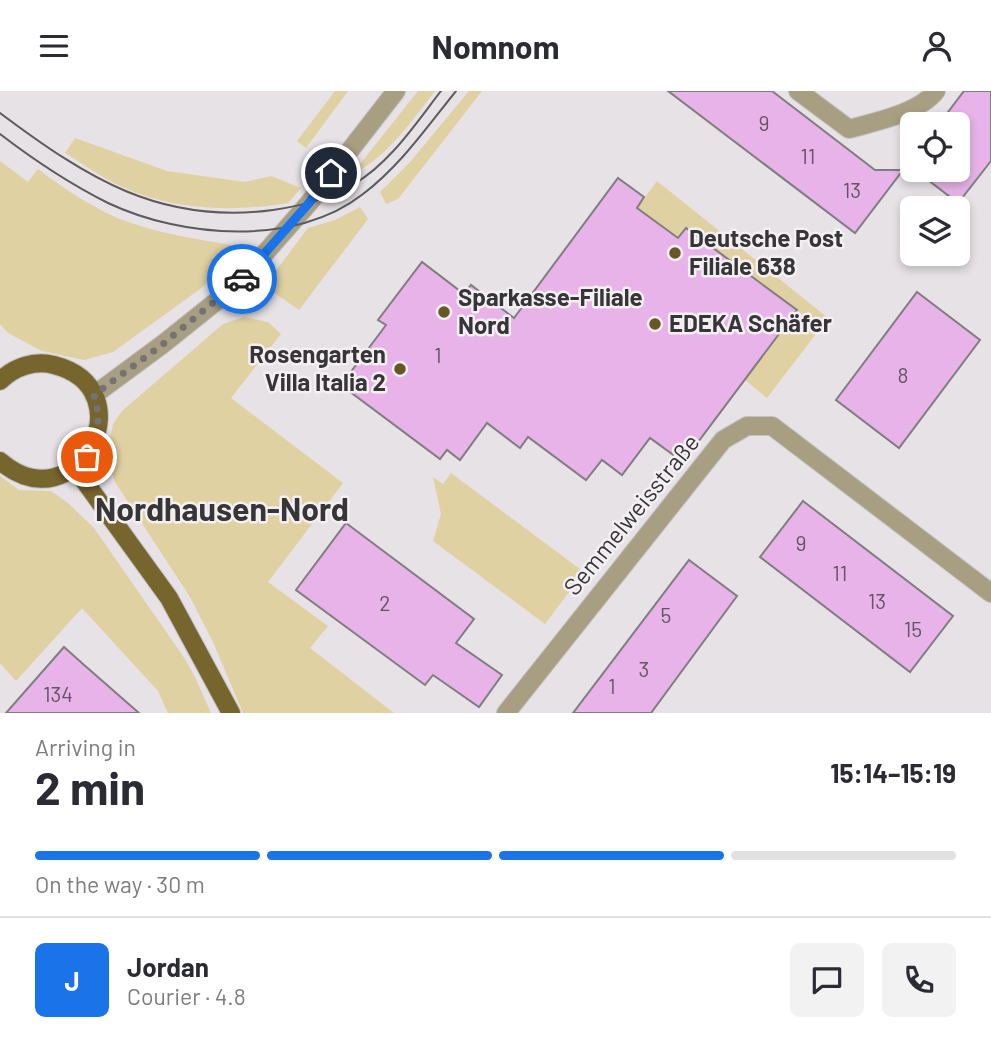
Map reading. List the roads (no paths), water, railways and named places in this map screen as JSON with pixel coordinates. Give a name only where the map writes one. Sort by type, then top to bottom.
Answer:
[{"type":"main road","points":[[0,461],[17,473],[37,478],[57,477],[75,468],[87,457],[97,435],[99,411],[94,395],[82,379],[65,367],[46,362],[3,373]]},
{"type":"main road","points":[[75,468],[169,599],[231,713]]},
{"type":"street","points":[[94,395],[238,284],[309,203],[396,91]]},
{"type":"street","points":[[798,91],[849,129],[889,119],[930,98],[936,91]]},
{"type":"street","name":"Semmelweisstraße","points":[[506,713],[723,440],[747,426],[772,426],[991,593]]},
{"type":"tram line","points":[[0,113],[63,158],[127,191],[160,203],[195,210],[232,213],[294,206],[325,198],[345,189],[367,175],[391,154],[441,91]]},
{"type":"tram line","points":[[0,134],[80,188],[137,215],[204,230],[272,229],[305,223],[336,211],[363,194],[401,159],[456,91]]},
{"type":"place","name":"Deutsche Post Filiale 638","points":[[675,253]]},
{"type":"place","name":"Sparkasse-Filiale Nord","points":[[444,312]]},
{"type":"place","name":"EDEKA Schäfer","points":[[655,324]]},
{"type":"place","name":"Rosengarten Villa Italia 2","points":[[400,369]]},
{"type":"district","name":"Nordhausen-Nord","points":[[222,510]]}]
